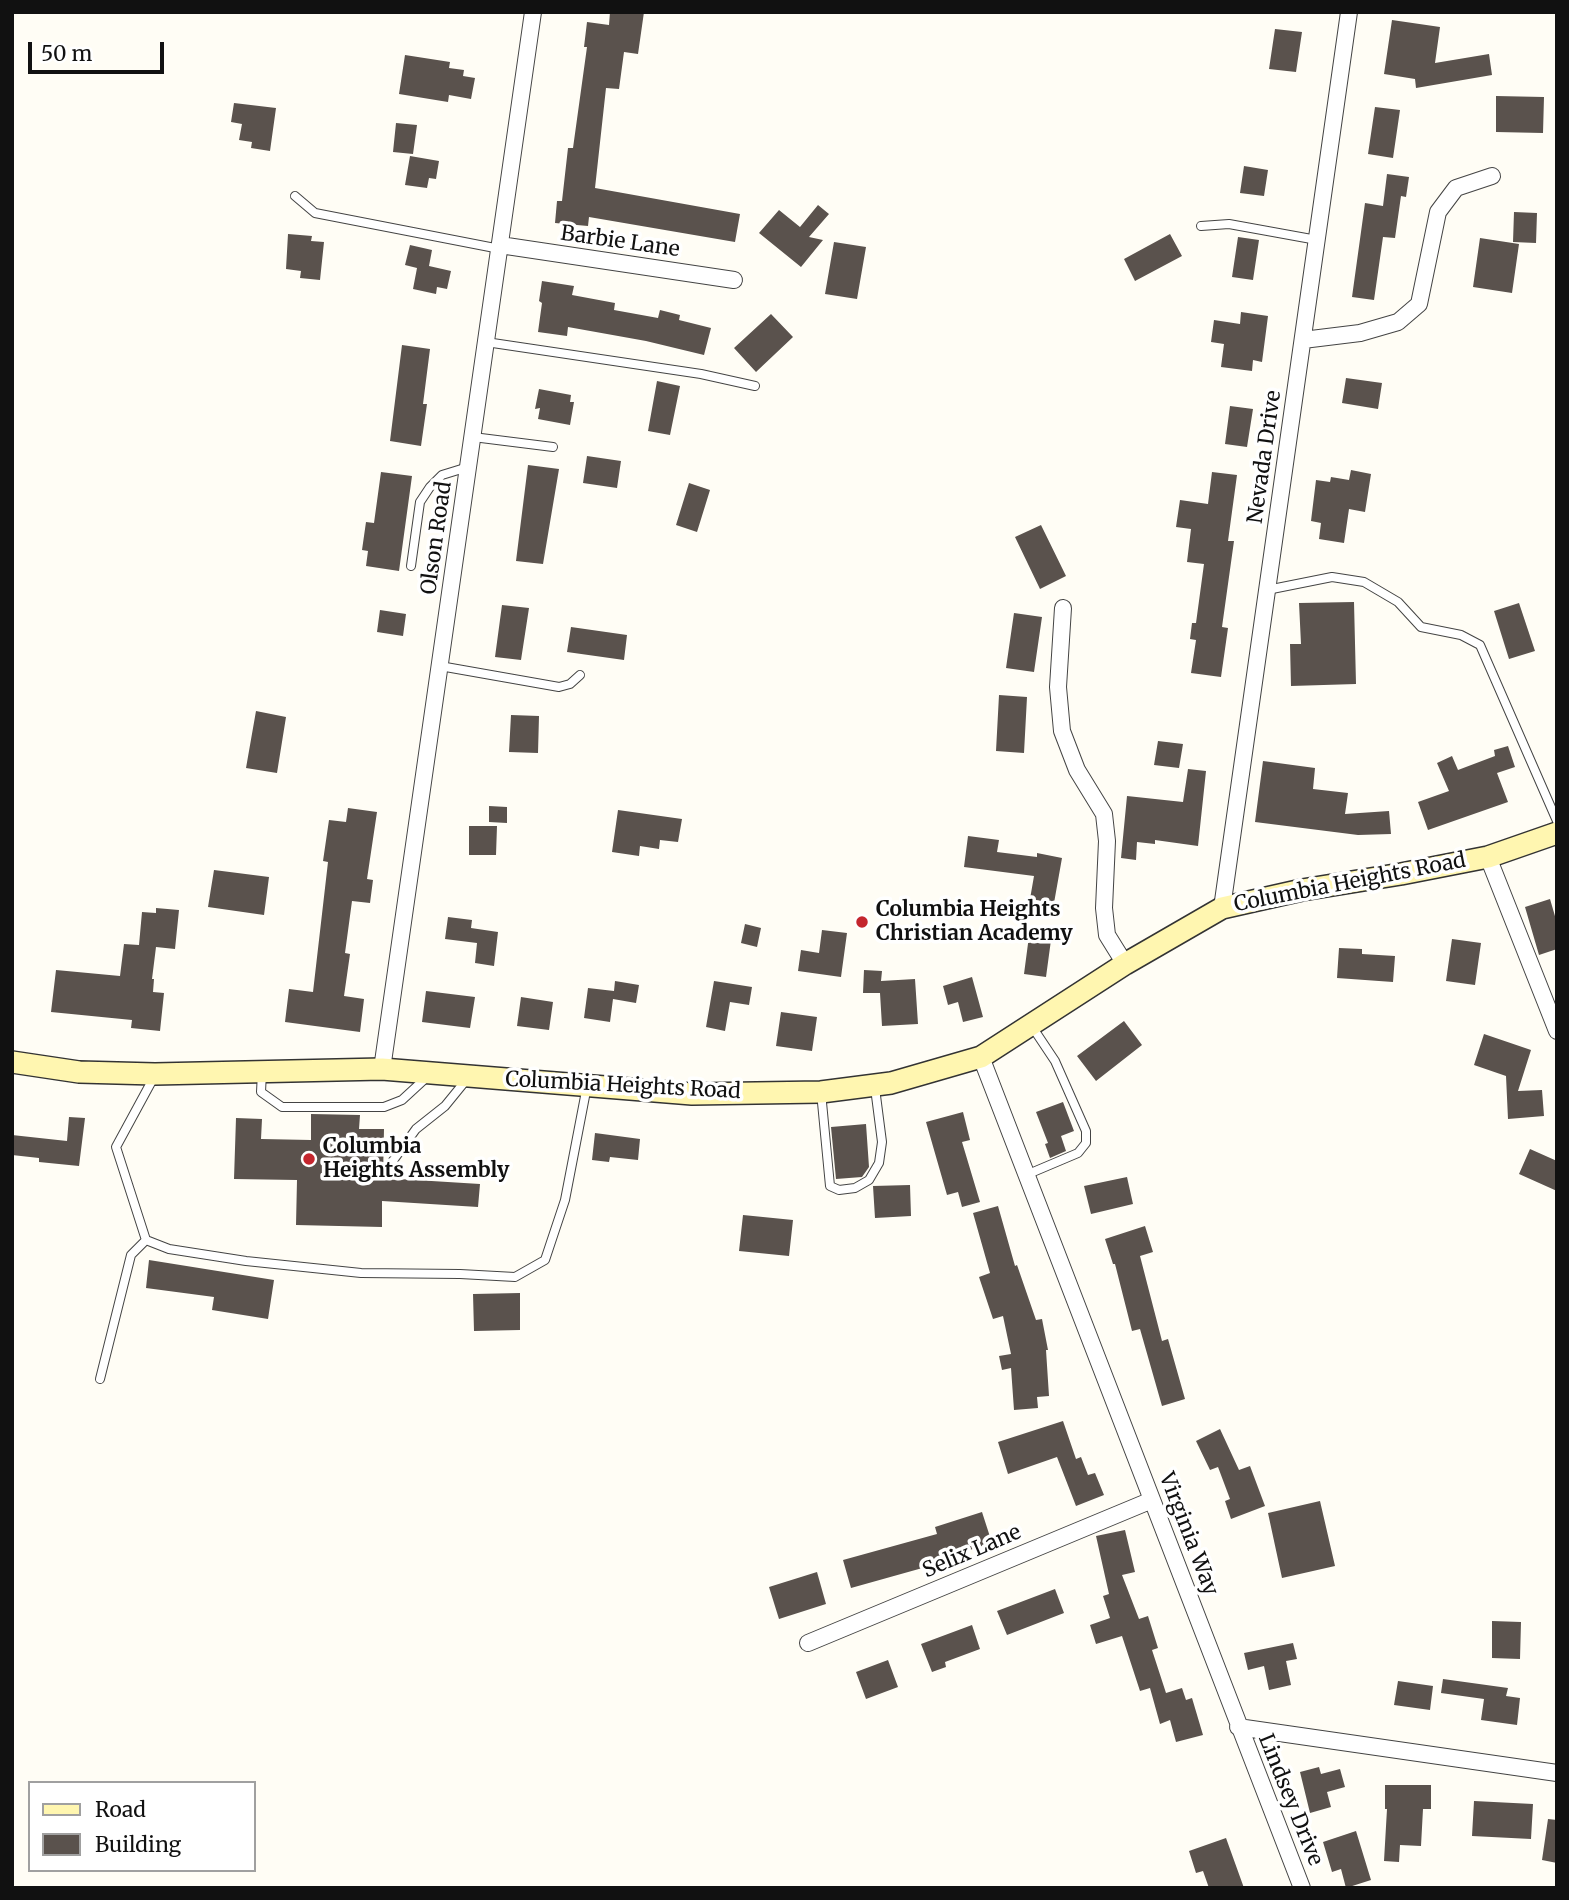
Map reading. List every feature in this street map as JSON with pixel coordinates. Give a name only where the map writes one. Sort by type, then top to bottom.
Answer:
[{"type":"street","name":"Olson Road","points":[[382,1069],[533,12]]},
{"type":"street","name":"Nevada Drive","points":[[1222,908],[1349,12]]},
{"type":"street","points":[[1303,340],[1360,333],[1398,322],[1419,304],[1438,212],[1456,188],[1492,176]]},
{"type":"street","name":"Barbie Lane","points":[[500,247],[734,280]]},
{"type":"street","points":[[1063,608],[1058,687],[1062,731],[1077,770],[1104,814],[1107,841],[1104,908],[1108,935],[1125,964]]},
{"type":"street","name":"Columbia Heights Road","points":[[12,1062],[79,1072],[155,1074],[382,1069],[692,1094],[821,1092],[891,1083],[981,1057],[1125,964],[1222,908],[1302,890],[1488,857],[1557,833]]},
{"type":"street","points":[[1488,857],[1557,1031]]},
{"type":"street","name":"Virginia Way","points":[[981,1057],[1238,1727]]},
{"type":"street","name":"Selix Lane","points":[[808,1643],[1152,1500]]},
{"type":"street","points":[[1238,1727],[1557,1773]]},
{"type":"street","name":"Lindsey Drive","points":[[1238,1727],[1302,1888]]},
{"type":"lane","points":[[295,196],[315,213],[500,247]]},
{"type":"lane","points":[[1201,226],[1228,225],[1317,240]]},
{"type":"lane","points":[[486,342],[701,374],[755,386]]},
{"type":"lane","points":[[473,437],[553,447]]},
{"type":"lane","points":[[411,566],[421,502],[430,487],[442,475],[468,467]]},
{"type":"lane","points":[[1267,590],[1332,577],[1364,582],[1398,602],[1421,627],[1461,635],[1480,645],[1557,821]]},
{"type":"lane","points":[[440,666],[559,687],[570,684],[580,675]]},
{"type":"lane","points":[[1026,1175],[1078,1153],[1086,1143],[1086,1131],[1055,1062],[1031,1025]]},
{"type":"lane","points":[[262,1072],[261,1092],[282,1107],[384,1107],[402,1100],[432,1073]]},
{"type":"lane","points":[[146,1240],[116,1147],[155,1074]]},
{"type":"lane","points":[[392,1162],[416,1129],[445,1106],[469,1076]]},
{"type":"lane","points":[[821,1092],[830,1186],[839,1190],[855,1188],[869,1180],[879,1163],[882,1142],[874,1085]]},
{"type":"lane","points":[[146,1240],[169,1249],[246,1261],[361,1273],[515,1277],[545,1260],[565,1199],[587,1086]]},
{"type":"lane","points":[[100,1379],[131,1255],[146,1240]]},
{"type":"building","points":[[610,12],[644,12],[638,54],[624,52],[619,89],[606,88],[595,188],[740,214],[735,242],[589,217],[588,226],[555,223],[557,201],[562,201],[568,148],[573,148],[587,47],[584,47],[587,22],[609,25]]},
{"type":"building","points":[[1392,20],[1440,27],[1435,63],[1489,54],[1492,75],[1416,88],[1415,79],[1384,74]]},
{"type":"building","points":[[1275,29],[1302,32],[1296,72],[1269,69]]},
{"type":"building","points":[[405,55],[450,62],[449,68],[464,70],[463,76],[475,78],[471,99],[449,95],[448,102],[399,94]]},
{"type":"building","points":[[1496,96],[1544,97],[1543,133],[1496,132]]},
{"type":"building","points":[[234,103],[276,108],[270,151],[251,148],[252,142],[239,140],[242,124],[231,122]]},
{"type":"building","points":[[1375,107],[1400,110],[1393,158],[1368,154]]},
{"type":"building","points":[[396,123],[417,125],[413,154],[393,152]]},
{"type":"building","points":[[410,156],[439,161],[436,179],[429,178],[427,188],[405,185]]},
{"type":"building","points":[[1244,166],[1268,170],[1264,196],[1240,193]]},
{"type":"building","points":[[1387,174],[1409,177],[1406,197],[1401,196],[1395,238],[1383,237],[1374,300],[1352,297],[1365,203],[1383,206]]},
{"type":"building","points":[[818,205],[829,214],[809,237],[823,240],[801,267],[759,233],[779,210],[800,227]]},
{"type":"building","points":[[1514,212],[1537,213],[1536,243],[1513,242]]},
{"type":"building","points":[[288,234],[312,236],[311,241],[324,242],[320,280],[300,278],[301,271],[286,269]]},
{"type":"building","points":[[1170,234],[1182,256],[1135,281],[1124,259]]},
{"type":"building","points":[[1238,237],[1259,240],[1253,280],[1232,277]]},
{"type":"building","points":[[1480,238],[1519,244],[1512,293],[1473,287]]},
{"type":"building","points":[[834,242],[866,247],[857,299],[825,294]]},
{"type":"building","points":[[410,245],[432,250],[429,266],[451,271],[447,289],[437,287],[436,294],[413,289],[417,268],[405,265]]},
{"type":"building","points":[[542,281],[574,286],[572,295],[615,303],[614,310],[658,318],[660,310],[680,315],[679,320],[711,328],[704,355],[568,327],[567,336],[538,332]]},
{"type":"building","points":[[1241,312],[1268,316],[1262,362],[1253,360],[1252,371],[1221,367],[1224,344],[1211,342],[1214,320],[1240,324]]},
{"type":"building","points":[[771,314],[793,337],[756,372],[734,348]]},
{"type":"building","points":[[402,345],[430,349],[421,446],[390,441]]},
{"type":"building","points":[[1346,378],[1382,383],[1378,409],[1342,403]]},
{"type":"building","points":[[657,381],[680,386],[670,435],[648,431]]},
{"type":"building","points":[[539,389],[571,395],[570,402],[574,402],[570,425],[538,419],[540,408],[535,409]]},
{"type":"building","points":[[1230,406],[1253,409],[1247,447],[1225,444]]},
{"type":"building","points":[[587,456],[621,461],[617,488],[583,483]]},
{"type":"building","points":[[528,465],[559,469],[543,564],[516,561]]},
{"type":"building","points":[[1351,470],[1371,474],[1365,512],[1349,509],[1344,543],[1319,539],[1321,523],[1311,521],[1316,480],[1330,482],[1331,477],[1349,480]]},
{"type":"building","points":[[381,472],[412,476],[399,571],[366,566],[368,551],[362,550],[366,522],[374,523]]},
{"type":"building","points":[[1212,472],[1237,475],[1228,541],[1234,541],[1222,627],[1228,628],[1221,677],[1191,673],[1196,640],[1190,639],[1192,623],[1196,623],[1204,564],[1187,562],[1191,529],[1176,527],[1180,500],[1208,504]]},
{"type":"building","points":[[689,483],[710,490],[697,532],[676,525]]},
{"type":"building","points":[[1041,525],[1066,576],[1040,589],[1015,537]]},
{"type":"building","points":[[1354,602],[1356,684],[1291,686],[1290,644],[1301,644],[1299,603]]},
{"type":"building","points":[[1519,603],[1535,651],[1509,659],[1494,611]]},
{"type":"building","points":[[502,605],[529,608],[521,660],[495,657]]},
{"type":"building","points":[[380,610],[406,614],[403,636],[377,632]]},
{"type":"building","points":[[1014,613],[1042,617],[1034,672],[1006,668]]},
{"type":"building","points":[[571,627],[627,635],[624,660],[567,652]]},
{"type":"building","points":[[999,695],[1027,697],[1024,753],[996,751]]},
{"type":"building","points":[[256,711],[286,717],[277,773],[246,768]]},
{"type":"building","points":[[511,715],[539,716],[538,753],[509,752]]},
{"type":"building","points":[[1158,741],[1183,744],[1179,768],[1154,765]]},
{"type":"building","points":[[1508,746],[1515,767],[1497,773],[1508,802],[1428,830],[1418,802],[1449,791],[1437,763],[1452,756],[1458,770],[1495,756],[1494,750]]},
{"type":"building","points":[[1263,761],[1315,768],[1313,789],[1348,793],[1345,814],[1389,811],[1391,834],[1358,835],[1255,822]]},
{"type":"building","points":[[1188,769],[1206,771],[1198,846],[1155,840],[1155,844],[1137,842],[1136,860],[1121,858],[1127,796],[1183,802]]},
{"type":"building","points":[[489,806],[507,807],[507,823],[489,822]]},
{"type":"building","points":[[348,808],[377,812],[367,879],[373,880],[370,903],[352,901],[345,953],[350,954],[344,996],[364,999],[360,1032],[285,1022],[289,989],[313,992],[328,862],[323,861],[329,820],[346,822]]},
{"type":"building","points":[[618,810],[682,819],[678,842],[660,840],[659,849],[640,846],[639,856],[612,852]]},
{"type":"building","points":[[469,826],[497,826],[496,855],[469,855]]},
{"type":"building","points":[[968,836],[999,840],[997,852],[1037,857],[1037,853],[1062,858],[1054,903],[1030,899],[1034,876],[964,867]]},
{"type":"building","points":[[214,870],[269,877],[264,915],[208,907]]},
{"type":"building","points":[[1550,899],[1557,923],[1557,949],[1539,955],[1525,907]]},
{"type":"building","points":[[156,908],[179,910],[175,949],[156,947],[153,992],[164,993],[160,1031],[131,1028],[132,1020],[51,1012],[56,970],[120,976],[124,944],[139,945],[142,912],[156,913]]},
{"type":"building","points":[[448,917],[472,920],[471,928],[498,932],[494,966],[475,963],[477,943],[445,939]]},
{"type":"building","points":[[745,924],[761,928],[757,947],[741,943]]},
{"type":"building","points":[[822,930],[847,933],[841,977],[798,971],[801,950],[819,953]]},
{"type":"building","points":[[1029,936],[1051,940],[1046,977],[1024,974]]},
{"type":"building","points":[[1452,939],[1481,943],[1475,985],[1446,981]]},
{"type":"building","points":[[1339,948],[1362,949],[1362,954],[1395,956],[1393,982],[1337,978]]},
{"type":"building","points":[[864,970],[882,971],[881,981],[915,979],[918,1024],[882,1026],[880,993],[863,993]]},
{"type":"building","points":[[972,977],[983,1017],[963,1022],[958,1002],[948,1005],[943,986]]},
{"type":"building","points":[[615,981],[639,985],[636,1003],[613,999],[610,1022],[584,1018],[588,988],[614,991]]},
{"type":"building","points":[[714,981],[752,987],[749,1005],[730,1002],[725,1031],[706,1027]]},
{"type":"building","points":[[426,991],[475,997],[470,1028],[422,1022]]},
{"type":"building","points":[[521,997],[553,1002],[549,1030],[517,1026]]},
{"type":"building","points":[[781,1012],[817,1017],[812,1051],[776,1046]]},
{"type":"building","points":[[1124,1021],[1142,1045],[1096,1081],[1077,1056]]},
{"type":"building","points":[[1484,1034],[1531,1050],[1518,1091],[1542,1090],[1544,1116],[1508,1119],[1506,1076],[1474,1065]]},
{"type":"building","points":[[1063,1102],[1074,1131],[1061,1136],[1066,1151],[1050,1158],[1045,1144],[1048,1143],[1036,1112]]},
{"type":"building","points":[[963,1112],[970,1140],[962,1142],[980,1202],[962,1207],[958,1192],[947,1195],[926,1122]]},
{"type":"building","name":"Columbia Heights Assembly","points":[[311,1114],[360,1115],[359,1129],[384,1129],[383,1178],[480,1184],[478,1207],[382,1201],[382,1227],[296,1225],[297,1180],[234,1179],[236,1118],[262,1119],[261,1139],[311,1140]]},
{"type":"building","points":[[69,1117],[85,1118],[79,1166],[39,1162],[39,1158],[12,1155],[12,1135],[67,1141]]},
{"type":"building","points":[[866,1124],[869,1167],[862,1177],[836,1179],[831,1127]]},
{"type":"building","points":[[595,1133],[640,1139],[638,1160],[610,1157],[609,1162],[592,1160]]},
{"type":"building","points":[[1530,1149],[1557,1161],[1557,1191],[1519,1174]]},
{"type":"building","points":[[1127,1177],[1133,1204],[1091,1214],[1084,1186]]},
{"type":"building","points":[[910,1185],[911,1216],[875,1218],[873,1186]]},
{"type":"building","points":[[998,1206],[1015,1266],[1017,1265],[1036,1320],[1042,1319],[1048,1350],[1049,1396],[1037,1397],[1038,1408],[1014,1410],[1011,1368],[1002,1370],[999,1356],[1011,1354],[1003,1316],[993,1319],[979,1277],[990,1273],[973,1213]]},
{"type":"building","points":[[743,1215],[793,1220],[789,1256],[739,1251]]},
{"type":"building","points":[[1145,1226],[1153,1252],[1140,1256],[1162,1341],[1168,1339],[1185,1399],[1162,1406],[1140,1329],[1132,1331],[1115,1264],[1105,1239]]},
{"type":"building","points":[[149,1260],[274,1280],[268,1319],[212,1310],[214,1297],[146,1288]]},
{"type":"building","points":[[520,1293],[520,1330],[474,1331],[473,1294]]},
{"type":"building","points":[[1063,1421],[1076,1459],[1081,1457],[1088,1475],[1095,1473],[1104,1495],[1076,1506],[1057,1457],[1008,1474],[998,1442]]},
{"type":"building","points":[[1220,1429],[1239,1470],[1250,1466],[1265,1506],[1231,1519],[1225,1501],[1230,1499],[1218,1467],[1210,1470],[1196,1441]]},
{"type":"building","points":[[1320,1501],[1335,1566],[1282,1578],[1268,1513]]},
{"type":"building","points":[[982,1512],[992,1543],[925,1564],[926,1567],[851,1588],[843,1560],[937,1534],[935,1527]]},
{"type":"building","points":[[1125,1530],[1135,1572],[1122,1575],[1139,1619],[1148,1616],[1158,1648],[1152,1650],[1166,1693],[1182,1688],[1186,1700],[1192,1698],[1203,1735],[1176,1742],[1170,1720],[1160,1724],[1150,1688],[1140,1691],[1122,1636],[1096,1644],[1090,1625],[1110,1618],[1103,1596],[1109,1594],[1096,1536]]},
{"type":"building","points":[[817,1572],[826,1604],[779,1619],[769,1587]]},
{"type":"building","points":[[1055,1589],[1064,1613],[1007,1635],[997,1611]]},
{"type":"building","points":[[1492,1621],[1521,1622],[1520,1659],[1492,1658]]},
{"type":"building","points":[[972,1625],[980,1649],[945,1662],[946,1667],[932,1672],[921,1644]]},
{"type":"building","points":[[1293,1643],[1297,1659],[1286,1661],[1291,1685],[1269,1690],[1264,1666],[1248,1670],[1244,1653]]},
{"type":"building","points":[[888,1660],[898,1687],[866,1699],[856,1672]]},
{"type":"building","points":[[1443,1679],[1508,1688],[1506,1696],[1520,1698],[1517,1725],[1481,1720],[1484,1699],[1441,1693]]},
{"type":"building","points":[[1398,1681],[1433,1686],[1430,1710],[1394,1705]]},
{"type":"building","points":[[1319,1767],[1321,1774],[1340,1769],[1345,1787],[1327,1792],[1331,1807],[1310,1813],[1300,1772]]},
{"type":"building","points":[[1385,1785],[1431,1785],[1431,1809],[1423,1809],[1421,1846],[1400,1845],[1399,1862],[1384,1861],[1387,1809]]},
{"type":"building","points":[[1474,1801],[1533,1804],[1531,1839],[1472,1836]]},
{"type":"building","points":[[1548,1819],[1557,1820],[1557,1863],[1542,1860]]},
{"type":"building","points":[[1356,1831],[1371,1880],[1346,1888],[1341,1869],[1332,1872],[1323,1842]]},
{"type":"building","points":[[1226,1838],[1244,1888],[1209,1888],[1203,1871],[1196,1873],[1189,1851]]},
{"type":"place","name":"Columbia Heights Christian Academy","points":[[862,922]]},
{"type":"place","name":"Columbia Heights Assembly","points":[[309,1159]]}]
